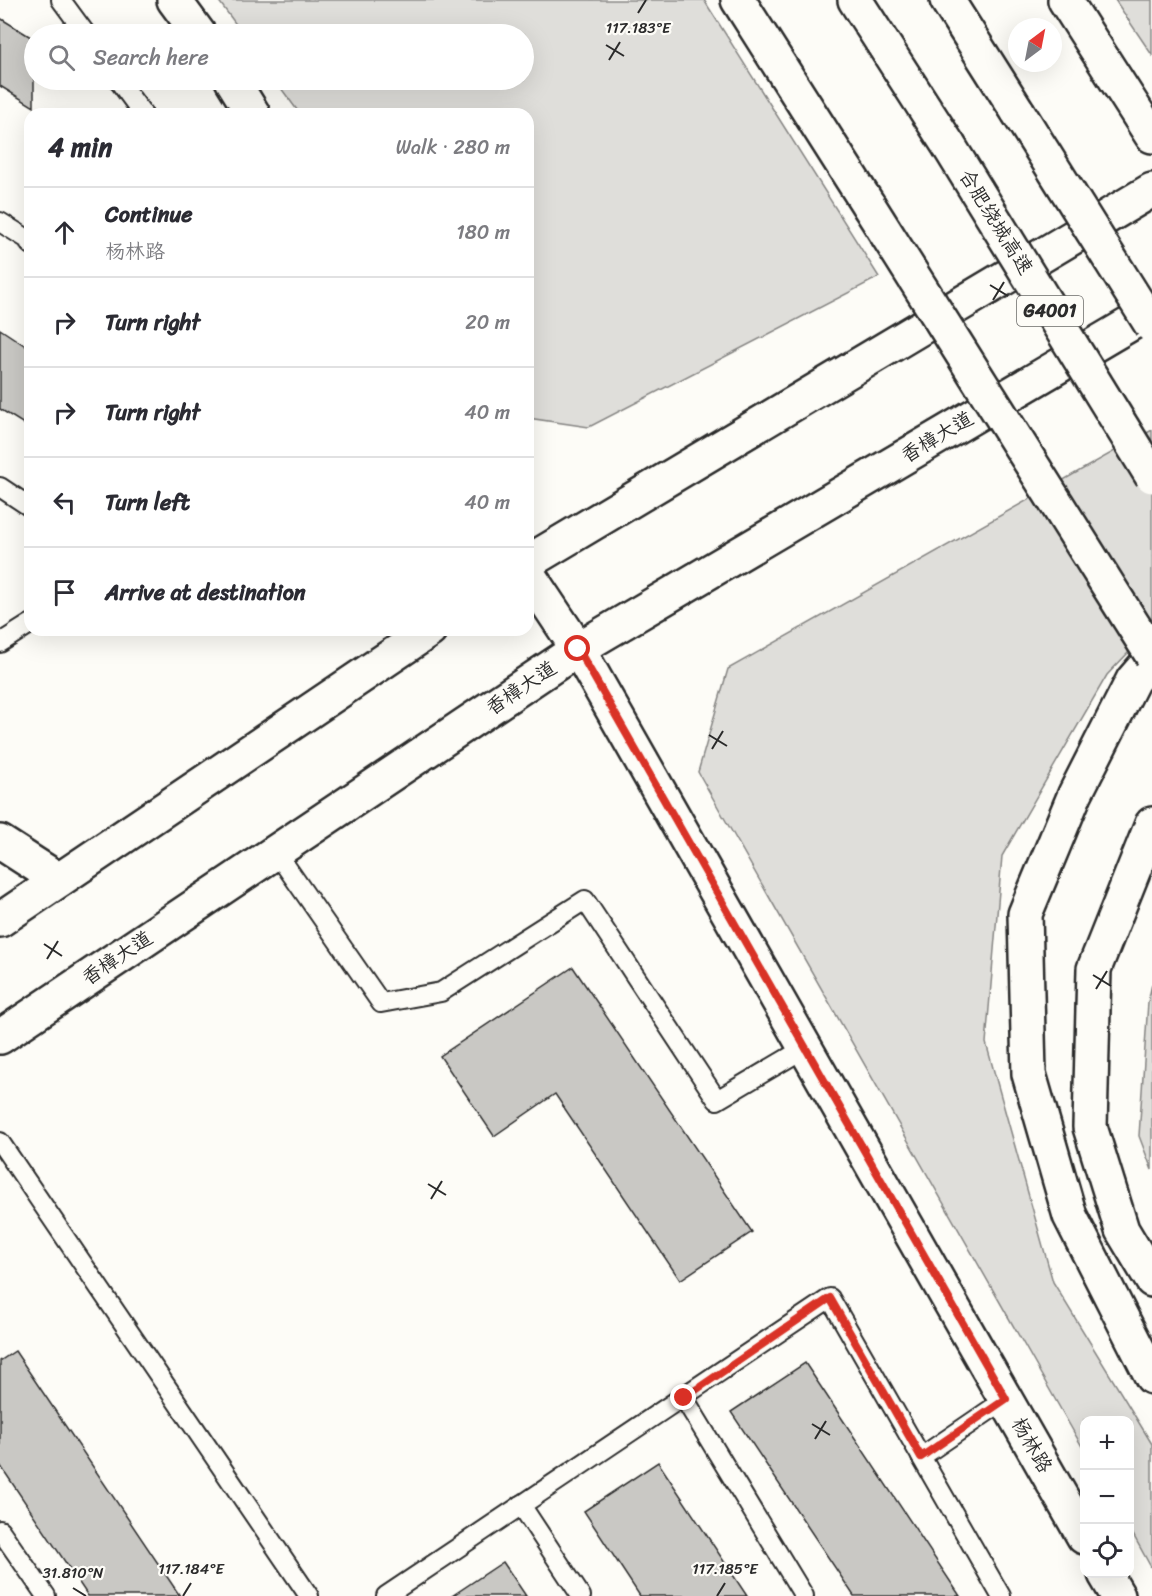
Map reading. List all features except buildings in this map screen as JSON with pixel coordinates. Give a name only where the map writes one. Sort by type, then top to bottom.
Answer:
[{"type":"main road","points":[[174,0],[192,24]]},
{"type":"main road","points":[[738,0],[1152,656],[1133,680],[1075,795],[1024,914],[1029,1074],[1070,1216],[1152,1377]]},
{"type":"main road","name":"合肥绕城高速","points":[[855,0],[949,146],[1152,476]]},
{"type":"main road","points":[[946,0],[1152,326]]},
{"type":"main road","points":[[1065,0],[1152,136]]},
{"type":"main road","points":[[238,90],[249,108]]},
{"type":"main road","points":[[534,558],[1152,190]]},
{"type":"main road","name":"香樟大道","points":[[0,1037],[578,649],[1152,311]]},
{"type":"main road","name":"杨林路","points":[[534,583],[578,649],[1080,1530]]},
{"type":"main road","points":[[0,920],[421,636]]},
{"type":"main road","points":[[1152,824],[1094,969],[1090,1127],[1122,1230],[1152,1280]]},
{"type":"main road","points":[[0,842],[59,880]]},
{"type":"main road","points":[[1107,1578],[1118,1596]]},
{"type":"lane","points":[[62,0],[79,24]]},
{"type":"lane","points":[[125,90],[139,108]]},
{"type":"lane","points":[[0,222],[24,237]]},
{"type":"lane","points":[[0,487],[24,503]]},
{"type":"lane","points":[[0,643],[24,628]]},
{"type":"lane","points":[[276,852],[381,1003],[441,992],[585,900],[717,1100],[805,1048]]},
{"type":"lane","points":[[0,1142],[309,1596]]},
{"type":"lane","points":[[386,1596],[830,1298],[1001,1596]]},
{"type":"lane","points":[[684,1398],[804,1596]]},
{"type":"lane","points":[[921,1457],[1006,1399]]},
{"type":"lane","points":[[521,1505],[581,1596]]},
{"type":"lane","points":[[0,1530],[46,1596]]},
{"type":"shaded area","points":[[218,0],[704,0],[879,277],[589,427],[534,419],[534,108],[296,108],[282,90],[534,90],[534,24],[236,24]]},
{"type":"shaded area","points":[[1115,0],[1152,0],[1152,55]]},
{"type":"shaded area","points":[[1152,430],[1152,628],[1107,675],[1002,856],[986,1043],[1053,1282],[1152,1444],[1152,1569],[1134,1536],[1134,1416],[1080,1416],[1080,1443],[698,772],[728,669]]},
{"type":"shaded area","points":[[1152,984],[1152,1170],[1139,1136],[1148,1002]]},
{"type":"route","points":[[578,649],[1006,1399],[921,1457],[830,1298],[684,1398]]}]
